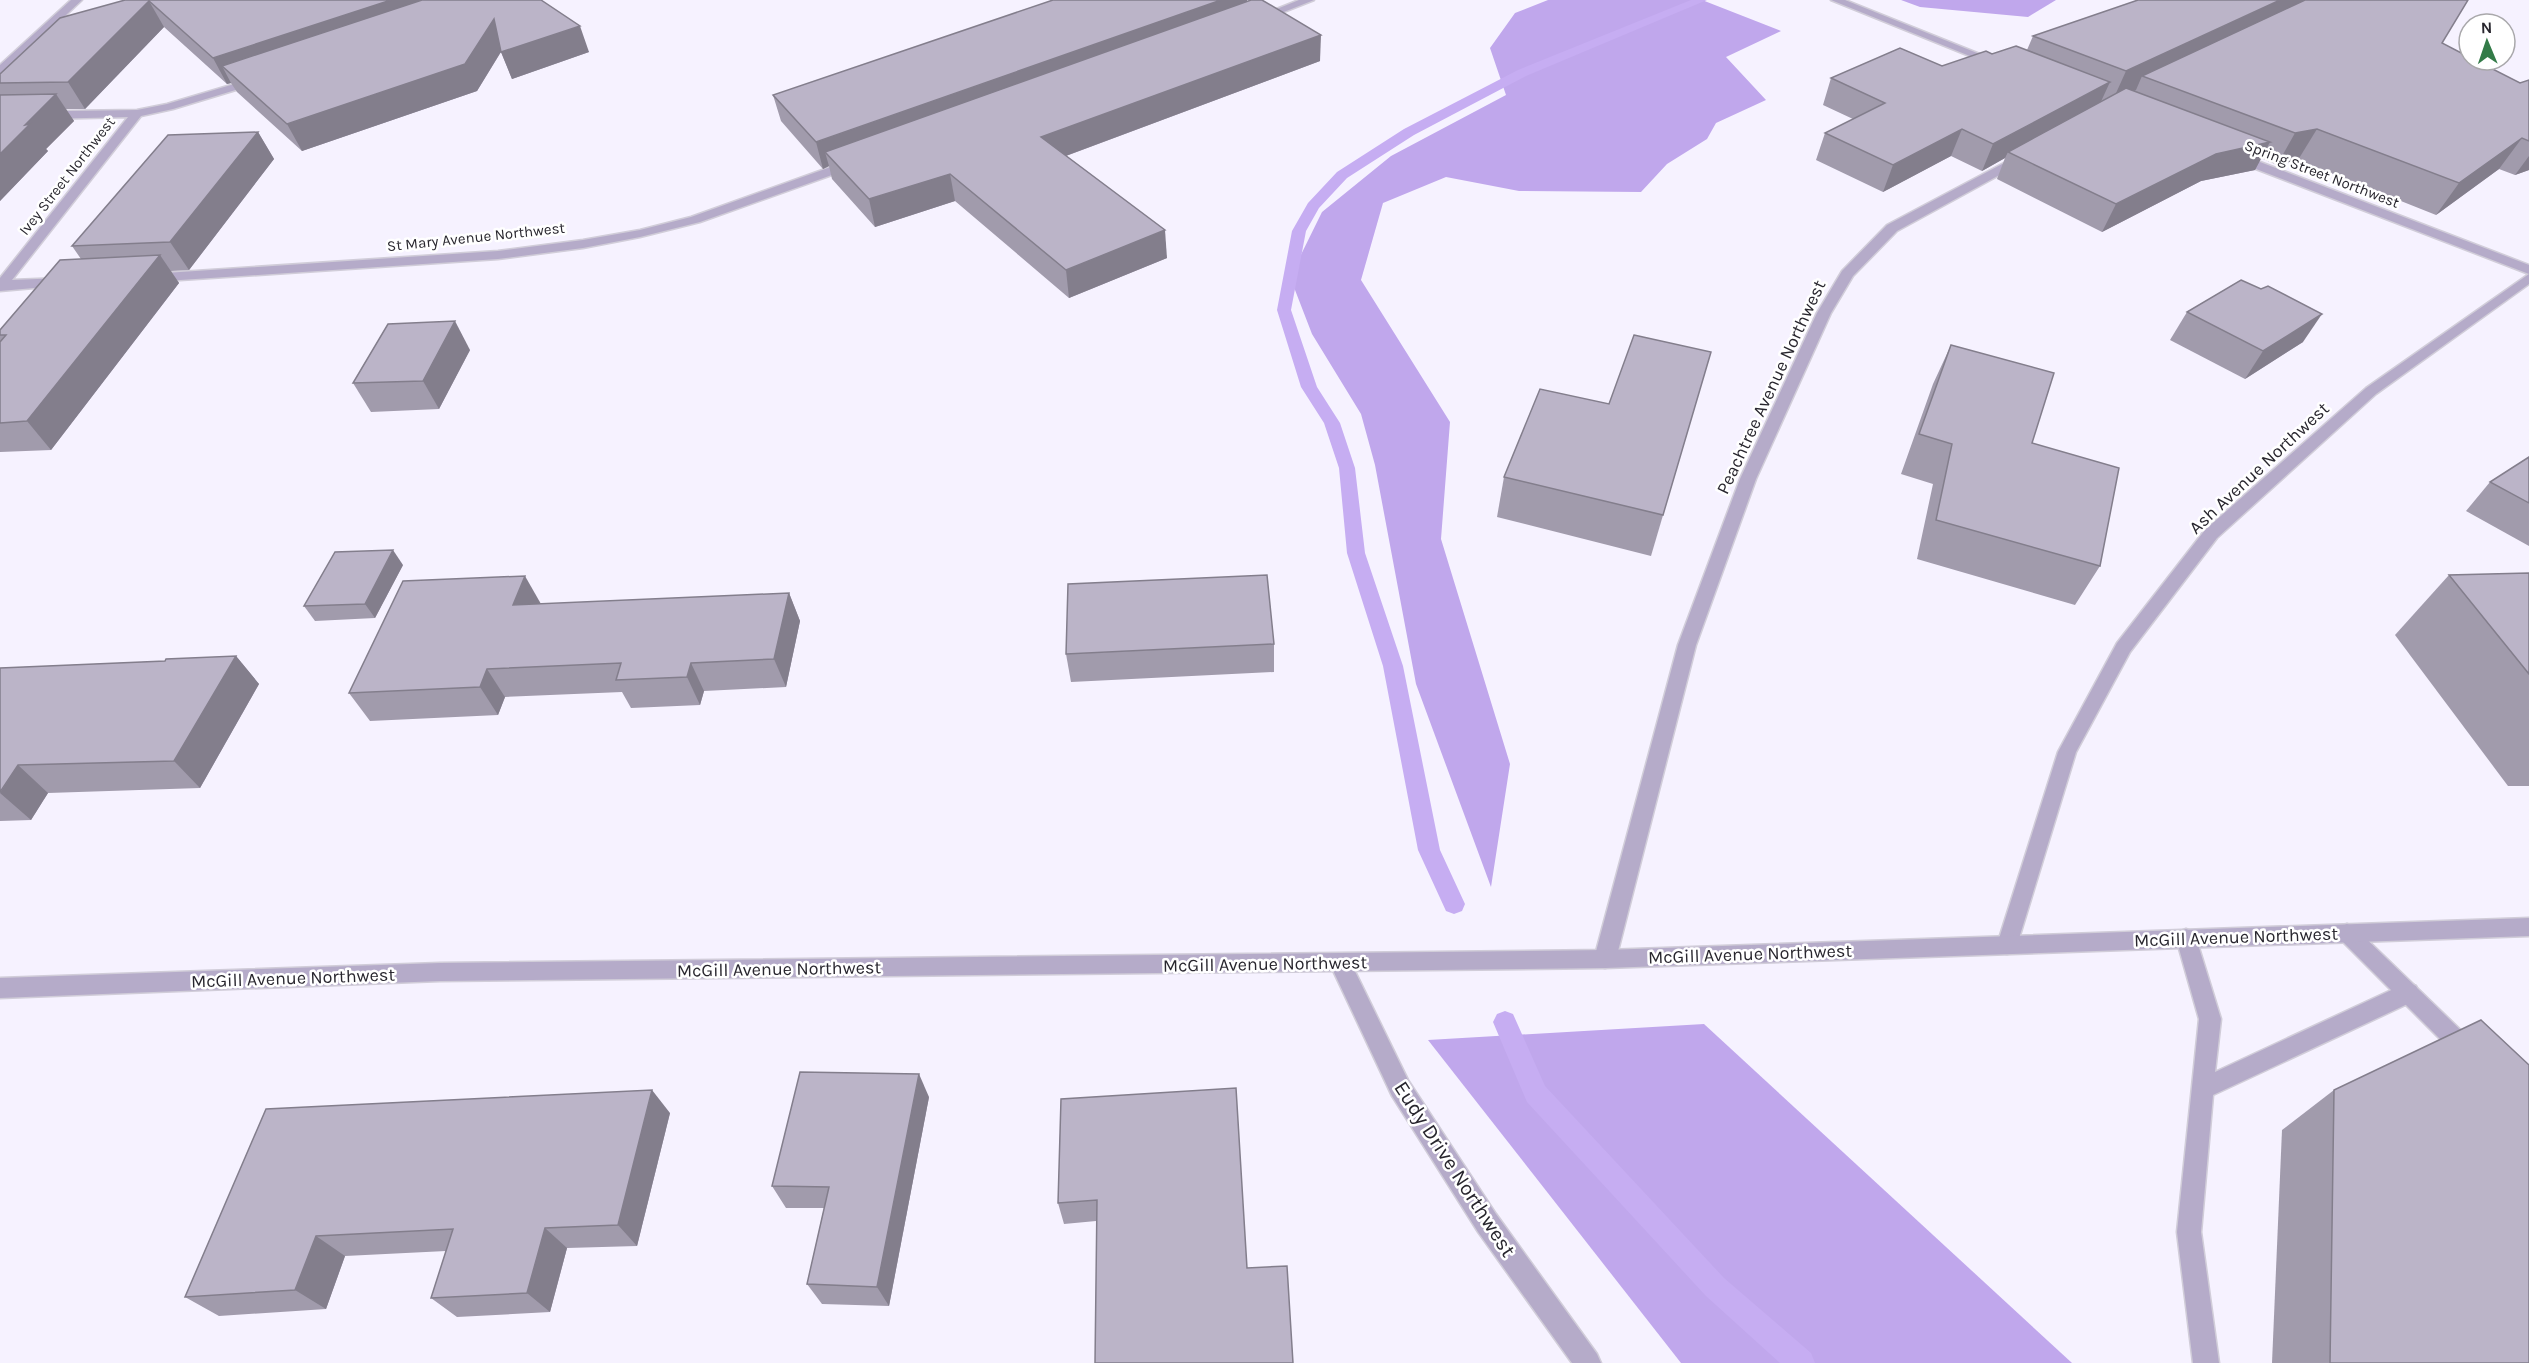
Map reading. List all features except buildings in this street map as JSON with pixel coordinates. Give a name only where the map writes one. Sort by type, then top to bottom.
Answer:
[{"type":"street","points":[[0,71],[77,0]]},
{"type":"street","points":[[1242,24],[1309,0]]},
{"type":"street","points":[[1836,0],[2012,69]]},
{"type":"street","points":[[0,116],[137,113],[178,105],[272,75]]},
{"type":"street","name":"Ivey Street Northwest","points":[[1,286],[137,113]]},
{"type":"street","name":"Peachtree Avenue Northwest","points":[[1605,959],[1687,645],[1748,479],[1824,313],[1847,274],[1892,228],[2038,149]]},
{"type":"street","name":"Spring Street Northwest","points":[[2222,151],[2529,270]]},
{"type":"street","name":"St Mary Avenue Northwest","points":[[136,279],[498,255],[554,248],[657,229],[722,212],[861,160]]},
{"type":"street","name":"Ash Avenue Northwest","points":[[2007,945],[2067,752],[2123,648],[2211,534],[2371,391],[2529,278]]},
{"type":"street","points":[[1,286],[79,281]]},
{"type":"street","name":"McGill Avenue Northwest","points":[[0,988],[440,972],[1341,964],[1605,959],[2529,927]]},
{"type":"street","points":[[2347,933],[2478,1062]]},
{"type":"street","points":[[2186,939],[2210,1019],[2189,1232],[2206,1363]]},
{"type":"street","name":"Eudy Drive Northwest","points":[[1341,964],[1400,1088],[1487,1223],[1588,1363]]},
{"type":"street","points":[[2202,1089],[2408,993]]},
{"type":"shaded area","points":[[1548,0],[1702,0],[1781,31],[1726,57],[1766,100],[1716,123],[1707,139],[1667,164],[1641,192],[1519,191],[1446,177],[1383,203],[1361,280],[1450,422],[1441,539],[1510,764],[1491,887],[1416,684],[1375,465],[1361,414],[1312,334],[1290,277],[1322,212],[1391,156],[1506,95],[1490,48],[1515,13]]},
{"type":"shaded area","points":[[1901,0],[2056,0],[2028,17],[1920,7]]},
{"type":"shaded area","points":[[1704,1024],[2072,1363],[1681,1363],[1428,1040]]},
{"type":"waterway","points":[[1454,904],[1429,850],[1393,666],[1356,553],[1347,468],[1332,423],[1309,387],[1284,310],[1299,231],[1313,206],[1342,175],[1409,132],[1522,73],[1652,18],[1701,0]]},
{"type":"waterway","points":[[1505,1022],[1536,1094],[1715,1287],[1801,1363]]}]
